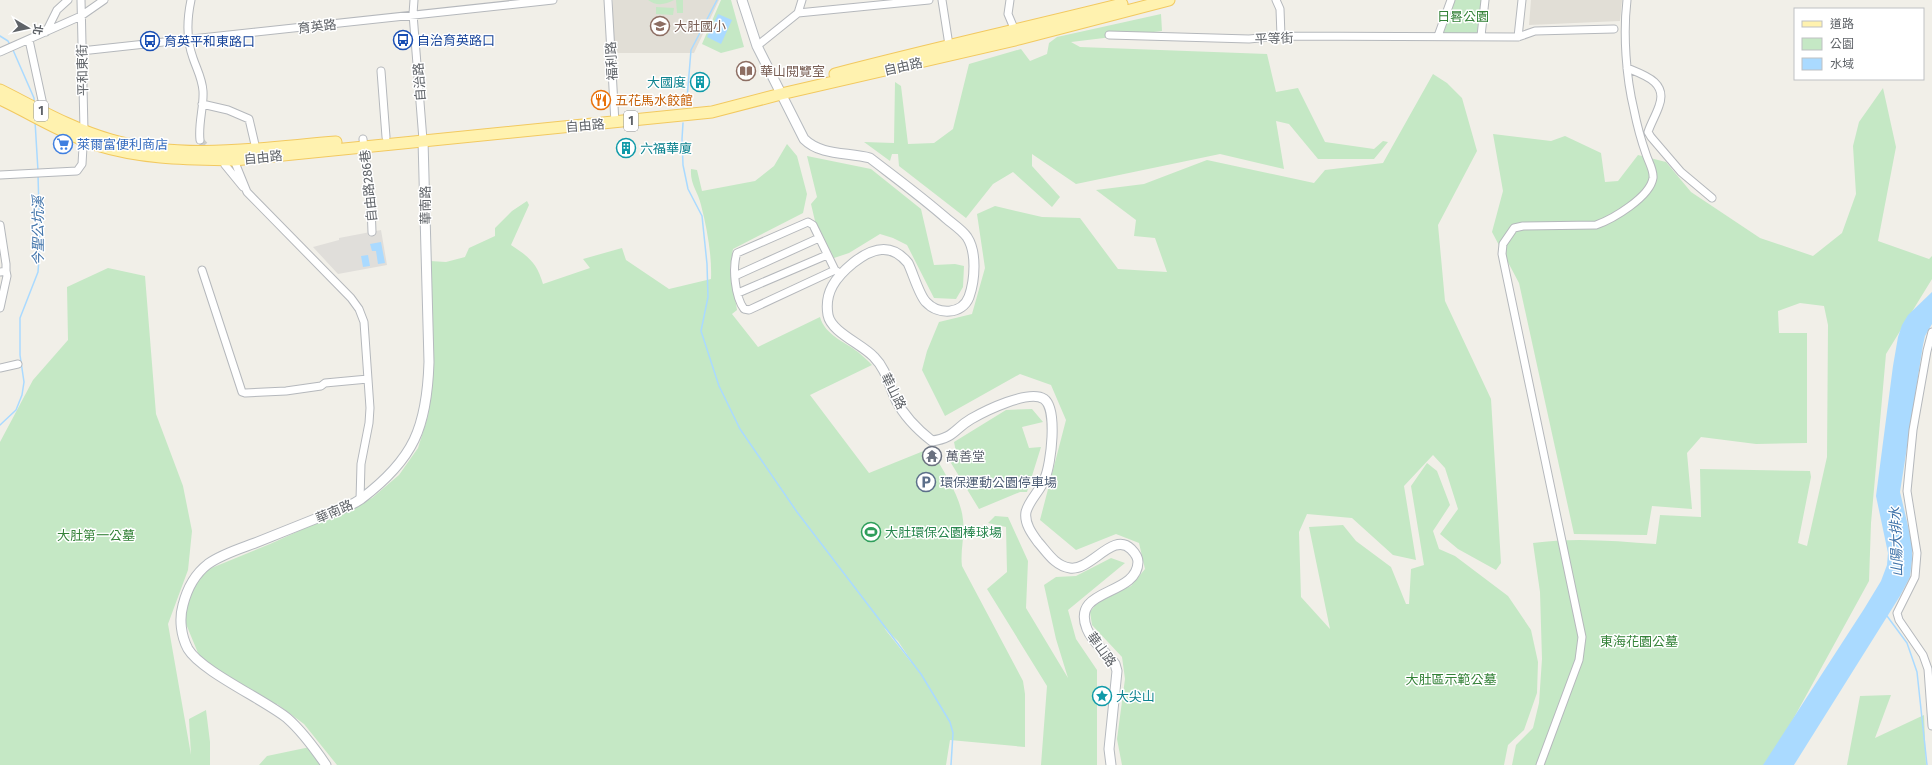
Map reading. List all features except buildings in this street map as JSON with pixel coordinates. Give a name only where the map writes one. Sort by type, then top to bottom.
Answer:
[{"type":"main road","name":"自由路","points":[[780,91],[949,45],[1017,35],[1140,0]]},
{"type":"main road","name":"自由路","points":[[0,99],[48,124],[83,135],[125,151],[163,158],[230,162],[363,143],[423,137],[517,123],[614,120],[710,105],[780,91],[1169,0]]},
{"type":"main road","name":"自由路","points":[[0,90],[44,112],[83,135],[163,150],[210,152],[363,143],[386,137],[423,137]]},
{"type":"street","points":[[46,32],[57,10],[68,0]]},
{"type":"street","name":"平和東街","points":[[0,175],[77,171],[82,164],[81,0]]},
{"type":"street","points":[[0,52],[81,16],[104,0]]},
{"type":"street","points":[[191,0],[188,15],[189,39],[193,58],[202,79],[202,104],[199,132],[200,140]]},
{"type":"street","name":"自治路","points":[[414,0],[413,14],[423,137]]},
{"type":"street","name":"育英路","points":[[81,51],[553,0]]},
{"type":"street","name":"福利路","points":[[608,0],[614,120]]},
{"type":"street","name":"華山路","points":[[742,0],[757,46],[804,139],[810,145],[820,150],[870,158],[930,204],[966,236],[971,244],[974,256],[969,296],[959,309],[951,311],[935,309],[925,301],[908,263],[894,252],[874,249],[865,253],[838,272],[827,300],[828,316],[831,324],[869,351],[880,362],[896,400],[908,418],[932,441],[943,440],[952,435],[970,420],[1024,396],[1036,396],[1044,399],[1048,403],[1053,420],[1046,476],[1026,513],[1027,523],[1034,536],[1056,563],[1068,568],[1082,567],[1114,545],[1123,544],[1130,548],[1136,555],[1138,562],[1135,573],[1129,581],[1094,598],[1085,610],[1085,621],[1090,634],[1110,656],[1117,671],[1109,748],[1112,765]]},
{"type":"street","points":[[798,13],[802,0]]},
{"type":"street","points":[[757,46],[798,13],[929,0]]},
{"type":"street","points":[[942,0],[949,45]]},
{"type":"street","points":[[1010,0],[1008,14],[1017,35]]},
{"type":"street","points":[[1276,0],[1280,8],[1281,36]]},
{"type":"street","points":[[1438,36],[1451,0]]},
{"type":"street","points":[[1481,36],[1485,0]]},
{"type":"street","points":[[1518,36],[1522,0]]},
{"type":"street","points":[[1540,765],[1579,660],[1582,637],[1502,254],[1503,244],[1514,228],[1523,226],[1596,225],[1606,222],[1614,218],[1644,194],[1653,177],[1633,109],[1627,68],[1626,0]]},
{"type":"street","name":"平等街","points":[[1109,36],[1249,39],[1281,36],[1518,36],[1535,31],[1614,29]]},
{"type":"street","points":[[29,40],[44,112],[48,124]]},
{"type":"street","points":[[1627,68],[1654,80],[1658,84],[1660,90],[1660,104],[1648,132],[1651,137],[1681,172],[1712,198]]},
{"type":"street","points":[[380,71],[386,137]]},
{"type":"street","points":[[202,104],[228,110],[249,119],[256,149]]},
{"type":"street","name":"華南路","points":[[326,765],[288,719],[208,667],[189,650],[181,628],[181,611],[185,595],[191,582],[207,565],[230,552],[360,500],[400,462],[416,438],[425,412],[428,393],[429,362],[423,137]]},
{"type":"street","name":"自由路286巷","points":[[363,143],[371,206],[372,232]]},
{"type":"street","points":[[230,162],[247,192],[351,298],[359,309],[364,322],[369,423],[361,464],[360,500]]},
{"type":"street","points":[[230,162],[247,192]]},
{"type":"street","points":[[808,222],[813,225],[827,255],[838,272],[749,310],[742,307],[735,276],[734,261],[738,253],[808,222]]},
{"type":"street","points":[[0,225],[6,264],[3,271],[7,276],[0,308]]},
{"type":"street","points":[[735,276],[819,238]]},
{"type":"street","points":[[738,293],[827,255]]},
{"type":"street","points":[[202,270],[242,392],[286,391],[321,386],[325,383],[368,379]]},
{"type":"street","points":[[1932,332],[1928,344],[1913,430],[1907,491],[1917,553],[1915,577],[1897,613],[1899,620],[1923,655],[1928,669],[1932,726]]},
{"type":"street","points":[[0,368],[18,364]]},
{"type":"shaded area","name":"大肚國小","points":[[613,0],[719,0],[694,53],[613,53]]},
{"type":"shaded area","points":[[1531,0],[1622,0],[1620,21],[1529,25]]},
{"type":"shaded area","points":[[381,230],[387,265],[338,274],[313,247],[339,240],[339,238]]},
{"type":"green space","points":[[648,0],[674,0],[661,4]]},
{"type":"green space","points":[[676,0],[683,0],[683,13],[677,13]]},
{"type":"green space","points":[[721,0],[731,0],[744,47],[721,53],[702,44]]},
{"type":"green space","name":"日晷公園","points":[[1452,0],[1482,0],[1479,33],[1441,33]]},
{"type":"green space","points":[[656,7],[674,8],[673,15],[656,14]]},
{"type":"green space","points":[[1161,14],[1162,31],[1071,42],[1080,47],[1267,54],[1276,92],[1298,88],[1325,142],[1374,149],[1383,141],[1388,142],[1374,159],[1318,159],[1289,124],[1276,121],[1284,169],[1220,154],[1076,184],[1032,154],[1032,166],[1060,197],[1052,207],[1013,172],[993,184],[966,218],[899,166],[898,154],[892,154],[890,161],[864,142],[894,143],[895,82],[901,86],[908,144],[934,143],[953,129],[969,64],[1021,49],[1030,61],[1047,54],[1049,43],[1057,37]]},
{"type":"green space","name":"大肚區示範公墓","points":[[1433,74],[1447,83],[1462,98],[1477,151],[1438,225],[1445,301],[1491,399],[1501,563],[1496,570],[1458,549],[1440,534],[1458,509],[1445,468],[1433,455],[1404,486],[1416,560],[1393,555],[1352,518],[1307,514],[1299,532],[1301,597],[1330,629],[1309,527],[1343,525],[1356,541],[1391,567],[1406,604],[1409,604],[1411,569],[1424,565],[1411,486],[1427,463],[1437,471],[1450,505],[1433,531],[1439,549],[1455,556],[1508,596],[1531,630],[1538,662],[1537,693],[1524,730],[1508,745],[1504,765],[1122,765],[1117,739],[1125,679],[1122,657],[1092,625],[1090,612],[1100,599],[1131,586],[1145,569],[1139,543],[1116,534],[1076,550],[1040,520],[1066,420],[1051,385],[1020,374],[945,416],[922,370],[927,351],[939,322],[972,314],[985,268],[977,214],[995,206],[1042,217],[1080,218],[1118,269],[1167,272],[1155,238],[1134,236],[1136,220],[1096,190],[1144,184],[1207,160],[1314,183],[1325,170],[1383,163]]},
{"type":"green space","name":"東海花園公墓","points":[[1883,88],[1896,147],[1878,241],[1929,259],[1932,256],[1932,279],[1886,354],[1871,523],[1869,581],[1768,765],[1512,765],[1516,745],[1533,728],[1539,703],[1542,659],[1540,592],[1533,543],[1579,540],[1656,544],[1660,515],[1701,517],[1700,469],[1810,471],[1811,477],[1798,543],[1807,546],[1827,457],[1828,325],[1824,306],[1800,303],[1778,311],[1779,333],[1807,333],[1807,443],[1756,444],[1701,437],[1687,453],[1692,509],[1652,506],[1647,535],[1574,534],[1519,283],[1492,232],[1503,191],[1493,134],[1551,141],[1565,136],[1601,153],[1605,182],[1618,181],[1638,155],[1666,162],[1691,192],[1760,238],[1813,256],[1842,233],[1856,194],[1853,146],[1859,122]]},
{"type":"green space","points":[[787,144],[797,156],[807,194],[803,213],[733,249],[730,268],[737,310],[732,314],[758,347],[820,317],[826,329],[836,338],[858,352],[872,365],[810,395],[869,473],[926,450],[932,450],[951,484],[962,511],[962,566],[1023,681],[1025,694],[1025,747],[950,740],[946,765],[337,765],[304,724],[277,704],[274,707],[205,662],[198,653],[186,624],[185,609],[190,588],[209,569],[270,544],[372,498],[399,475],[418,448],[428,416],[433,372],[430,261],[446,262],[465,257],[469,248],[495,236],[495,228],[512,211],[527,201],[529,205],[511,245],[532,261],[541,277],[543,284],[590,268],[583,259],[622,248],[626,260],[669,289],[711,279],[711,261],[707,232],[700,200],[693,184],[691,169],[697,170],[702,191],[755,181],[774,166]],"holes":[[[884,628],[898,641],[912,662]]]},
{"type":"green space","points":[[807,156],[871,169],[921,209],[934,265],[955,264],[964,266],[963,287],[956,299],[934,298],[907,245],[893,238],[880,234],[849,253],[834,258],[815,221],[811,204],[817,197]]},
{"type":"green space","name":"大肚第一公墓","points":[[108,268],[145,276],[156,414],[183,486],[192,531],[188,570],[168,624],[191,755],[189,719],[206,710],[210,742],[210,765],[0,765],[0,442],[33,380],[68,340],[67,287]]},
{"type":"green space","points":[[1032,409],[1043,422],[1022,427],[1029,448],[1041,447],[1027,492],[1020,492],[979,509],[951,463],[957,457],[954,442],[1006,410]]},
{"type":"green space","points":[[995,516],[1008,517],[1028,561],[1026,608],[1068,678],[1056,639],[1044,585],[1056,577],[1076,576],[1111,558],[1125,563],[1068,610],[1076,639],[1097,670],[1097,765],[1041,765],[1047,686],[987,589],[1007,572],[1006,527],[988,523]]},
{"type":"green space","points":[[1891,695],[1875,738],[1924,715],[1926,765],[1847,765],[1860,696]]},
{"type":"green space","points":[[310,747],[323,765],[259,765],[267,756]]},
{"type":"water","points":[[718,14],[732,20],[721,44],[707,37]]},
{"type":"water","points":[[381,242],[385,263],[378,264],[376,251],[372,251],[370,244]]},
{"type":"water","points":[[368,255],[370,266],[363,267],[361,256]]},
{"type":"water","name":"山陽大排水","points":[[1932,292],[1932,324],[1925,336],[1923,345],[1900,492],[1912,543],[1910,577],[1900,596],[1794,765],[1763,765],[1864,609],[1881,581],[1887,565],[1888,553],[1876,496],[1893,366],[1898,337],[1902,325],[1908,315]]},
{"type":"waterway","points":[[687,99],[691,50],[717,0]]},
{"type":"waterway","name":"今聖公坑溪","points":[[0,36],[8,41],[10,45]]},
{"type":"waterway","name":"今聖公坑溪","points":[[13,50],[34,98],[34,103]]},
{"type":"waterway","name":"今聖公坑溪","points":[[35,121],[38,171]]},
{"type":"waterway","points":[[683,123],[683,165],[688,189],[702,216],[707,264],[708,297],[701,331],[719,386],[740,429],[797,512],[921,674],[950,722],[953,733],[951,765]]},
{"type":"waterway","name":"今聖公坑溪","points":[[0,425],[16,410],[22,395],[24,382],[20,355],[20,318],[38,272],[40,245],[38,175]]},
{"type":"waterway","points":[[1887,616],[1907,643],[1917,672],[1927,765]]},
{"type":"tunnel","points":[[200,140],[212,153]]},
{"type":"place","name":"大肚國小","points":[[660,26]]},
{"type":"place","name":"自治育英路口","points":[[403,40]]},
{"type":"place","name":"育英平和東路口","points":[[150,41]]},
{"type":"place","name":"華山閱覽室","points":[[746,71]]},
{"type":"place","name":"大國度","points":[[700,82]]},
{"type":"place","name":"五花馬水餃館","points":[[601,100]]},
{"type":"place","name":"萊爾富便利商店","points":[[63,144]]},
{"type":"place","name":"六福華廈","points":[[626,148]]},
{"type":"place","name":"萬善堂","points":[[932,456]]},
{"type":"place","name":"環保運動公園停車場","points":[[926,482]]},
{"type":"place","name":"大肚環保公園棒球場","points":[[871,532]]},
{"type":"place","name":"大尖山","points":[[1102,696]]}]
